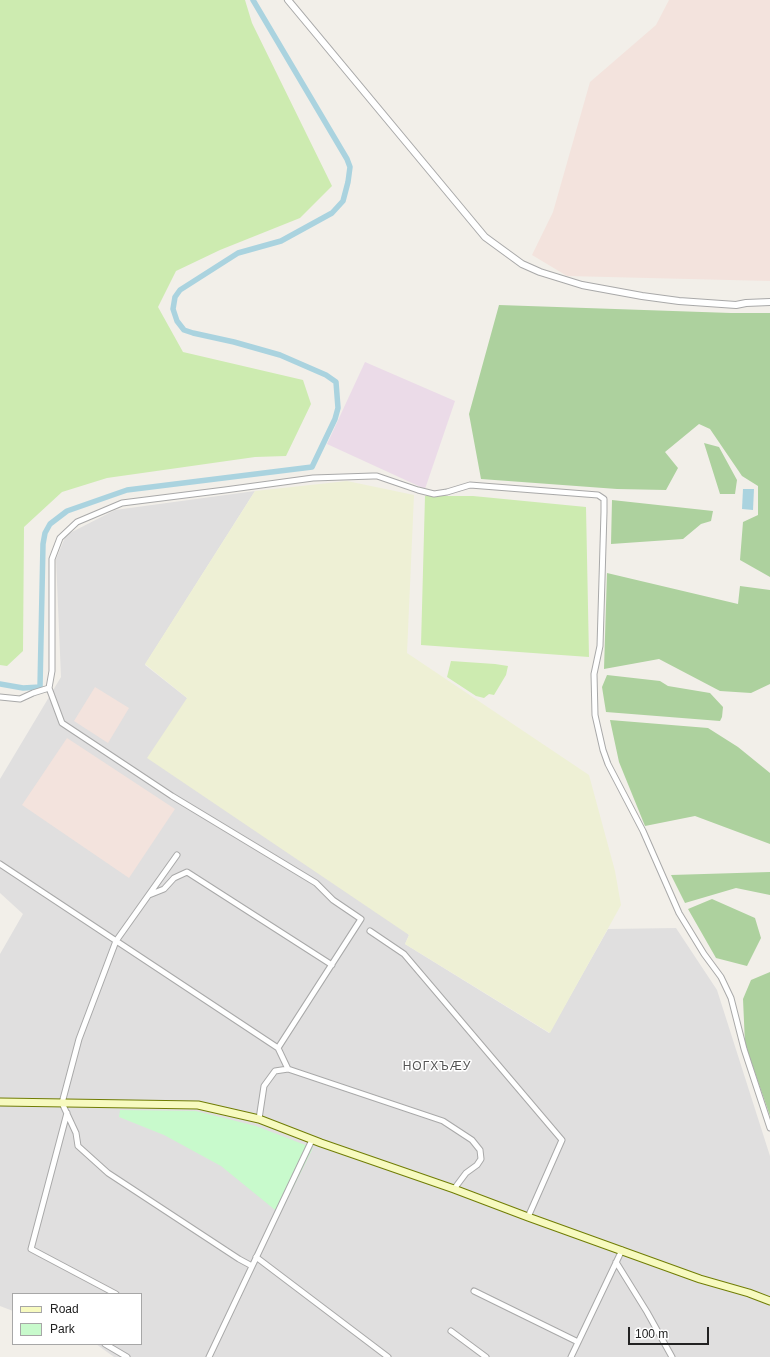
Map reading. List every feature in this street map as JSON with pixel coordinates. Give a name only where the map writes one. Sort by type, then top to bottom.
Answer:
[{"type":"main road","points":[[0,1102],[198,1105],[259,1119],[312,1140],[454,1189],[700,1279],[749,1293],[770,1301]]},
{"type":"street","points":[[288,0],[485,237],[522,264],[540,272],[582,285],[679,302],[736,305],[770,302]]},
{"type":"street","points":[[278,1048],[361,919],[333,900],[316,883],[172,796],[62,724],[49,688],[52,671],[52,559],[60,538],[77,522],[122,503],[314,478],[377,476],[434,494],[447,492],[470,485],[598,495],[604,499],[604,512],[600,646],[594,674],[594,715],[603,750],[608,764],[643,831],[679,913],[704,954],[721,977],[731,998],[744,1049],[770,1128]]},
{"type":"street","points":[[0,697],[20,699],[49,688]]},
{"type":"street","points":[[177,855],[116,941],[79,1039],[62,1103],[76,1133],[78,1146],[108,1173],[238,1259],[252,1266]]},
{"type":"street","points":[[0,864],[278,1048],[288,1069]]},
{"type":"street","points":[[148,896],[164,889],[174,878],[187,872],[332,965]]},
{"type":"street","points":[[370,931],[404,954],[562,1140],[528,1217]]},
{"type":"street","points":[[259,1119],[264,1086],[276,1071],[288,1069],[443,1121],[472,1140],[480,1150],[481,1159],[477,1165],[466,1173],[454,1189]]},
{"type":"street","points":[[67,1113],[31,1249],[114,1293]]},
{"type":"street","points":[[209,1357],[312,1140]]},
{"type":"street","points":[[571,1357],[622,1250]]},
{"type":"street","points":[[256,1257],[388,1357]]},
{"type":"street","points":[[616,1262],[647,1312],[672,1357]]},
{"type":"street","points":[[474,1291],[578,1342]]},
{"type":"street","points":[[451,1331],[486,1357]]},
{"type":"street","points":[[107,1345],[127,1357]]},
{"type":"shaded area","points":[[669,0],[770,0],[770,281],[567,276],[532,255],[553,212],[590,82],[656,25]]},
{"type":"shaded area","points":[[365,362],[455,401],[425,489],[327,444]]},
{"type":"shaded area","name":"НОГХЪÆУ","points":[[255,491],[145,665],[187,698],[409,935],[405,944],[549,1033],[608,929],[676,928],[717,990],[770,1156],[770,1357],[114,1357],[97,1345],[142,1345],[142,1293],[12,1293],[12,1311],[0,1306],[0,954],[23,914],[0,893],[0,779],[61,677],[56,559],[66,535],[115,510]]},
{"type":"shaded area","points":[[95,687],[129,708],[108,743],[74,721]]},
{"type":"shaded area","points":[[67,738],[175,809],[129,878],[22,805]]},
{"type":"green space","points":[[0,0],[245,0],[252,23],[332,186],[300,218],[220,250],[176,271],[158,307],[183,352],[303,380],[311,404],[286,456],[255,457],[107,478],[62,492],[24,527],[23,651],[7,666],[0,665]]},
{"type":"green space","points":[[499,305],[770,313],[770,577],[740,560],[743,522],[758,515],[758,486],[742,476],[710,429],[699,424],[665,452],[678,468],[666,490],[617,489],[481,479],[469,414]]},
{"type":"green space","points":[[704,443],[719,447],[737,480],[735,494],[720,494]]},
{"type":"green space","points":[[347,481],[414,495],[407,653],[589,775],[615,871],[621,905],[550,1033],[405,944],[409,935],[147,758],[187,698],[145,664],[255,491]]},
{"type":"green space","points":[[425,496],[473,496],[586,507],[589,657],[421,645]]},
{"type":"green space","points":[[612,500],[713,511],[711,521],[701,524],[683,539],[611,544]]},
{"type":"green space","points":[[607,573],[738,604],[740,586],[770,590],[770,684],[751,693],[720,691],[659,659],[604,669]]},
{"type":"green space","points":[[451,661],[508,666],[506,675],[494,695],[489,694],[484,698],[476,696],[447,677]]},
{"type":"green space","points":[[607,675],[660,681],[668,686],[710,693],[723,707],[722,717],[720,721],[606,712],[602,687]]},
{"type":"green space","points":[[610,720],[708,728],[738,747],[770,773],[770,844],[695,816],[645,826],[619,762]]},
{"type":"green space","points":[[770,872],[770,895],[736,888],[685,903],[671,875]]},
{"type":"green space","points":[[712,899],[755,918],[761,938],[747,966],[716,958],[688,909]]},
{"type":"green space","points":[[770,972],[770,1116],[745,1044],[743,999],[751,980]]},
{"type":"green space","points":[[120,1110],[196,1111],[256,1126],[313,1148],[280,1214],[221,1166],[164,1135],[119,1117]]},
{"type":"water","points":[[743,489],[754,489],[753,510],[742,509]]},
{"type":"waterway","points":[[0,684],[23,688],[40,687],[43,544],[45,533],[50,524],[67,511],[127,490],[312,467],[335,419],[338,408],[336,382],[326,375],[280,355],[184,330],[177,321],[173,309],[175,297],[180,290],[238,253],[281,241],[332,213],[343,201],[348,182],[350,167],[347,159],[253,0]]},
{"type":"district","name":"НОГХЪÆУ","points":[[437,1067]]}]
